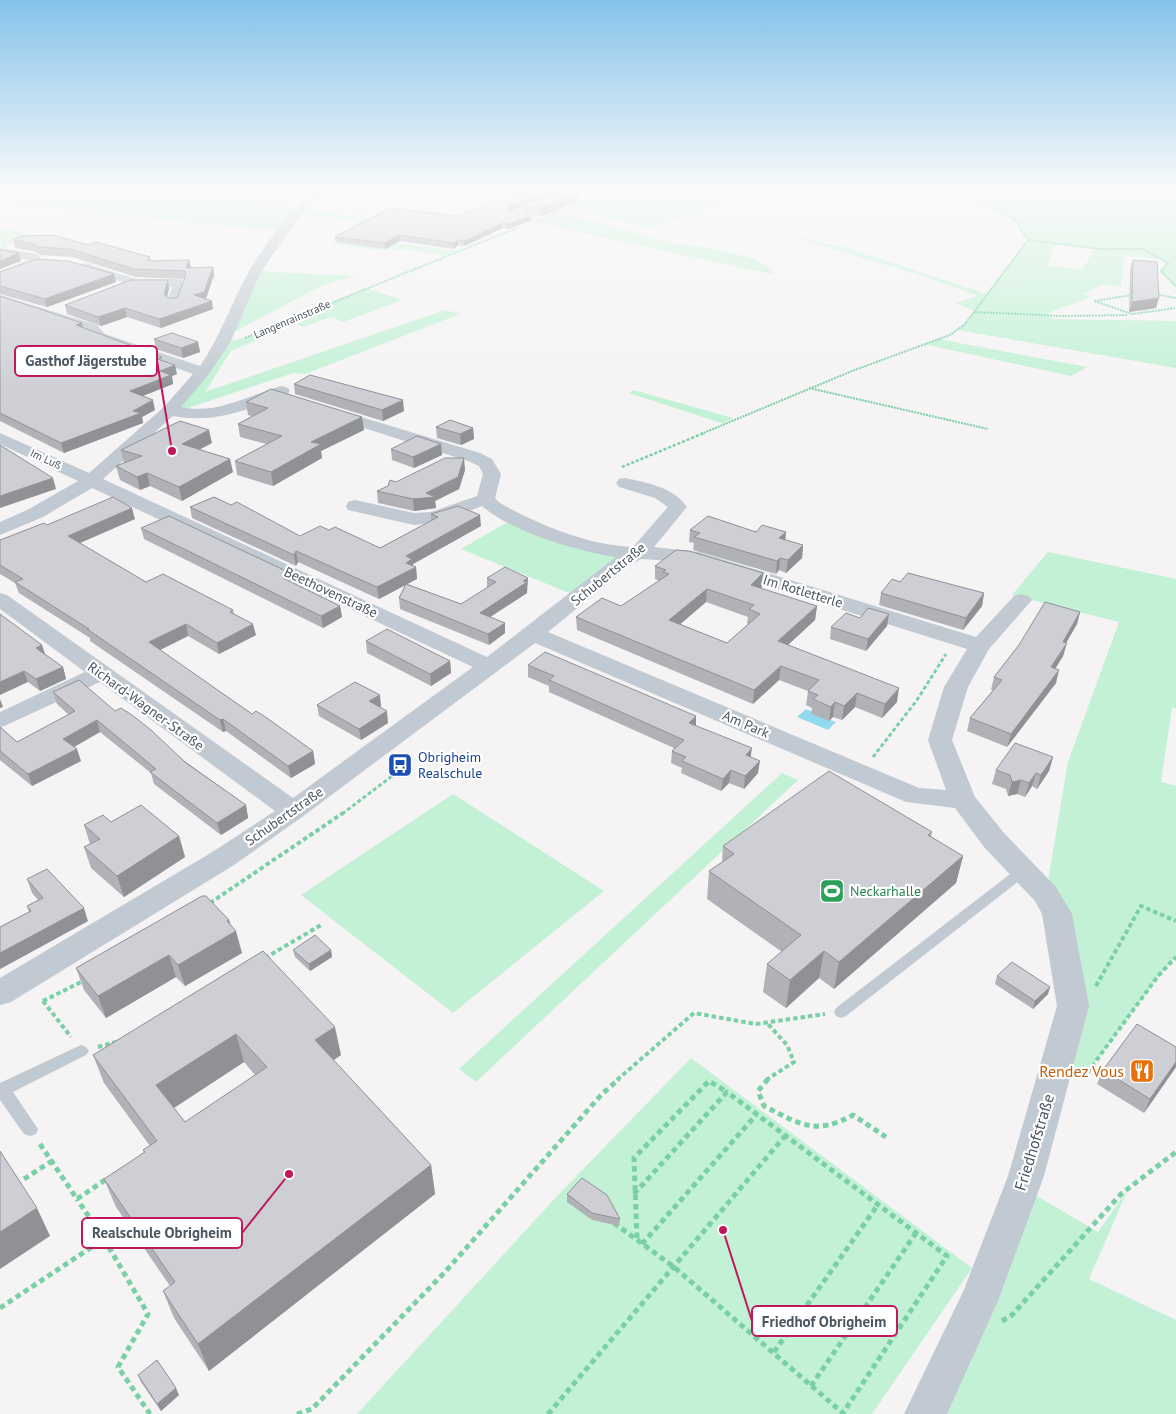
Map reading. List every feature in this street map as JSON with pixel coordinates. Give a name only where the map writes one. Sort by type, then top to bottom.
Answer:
[{"type":"street","points":[[34,258],[37,261]]},
{"type":"street","name":"Langenrainstraße","points":[[0,529],[36,513],[92,480],[170,410],[203,372],[223,343],[254,274],[264,258]]},
{"type":"street","points":[[0,276],[37,261],[52,261]]},
{"type":"street","points":[[71,263],[130,280],[132,283]]},
{"type":"street","points":[[91,299],[132,283],[180,283],[174,302]]},
{"type":"street","points":[[0,299],[92,328],[103,338],[203,372]]},
{"type":"street","points":[[47,314],[65,308]]},
{"type":"street","points":[[170,410],[197,415],[215,415],[290,398],[474,456],[486,463],[492,474],[486,499],[434,518],[414,519],[355,506]]},
{"type":"street","name":"Im Luß","points":[[0,438],[92,480]]},
{"type":"street","name":"Beethovenstraße","points":[[92,480],[489,666]]},
{"type":"street","name":"Schubertstraße","points":[[0,993],[224,858],[293,811],[533,634],[623,561],[639,552],[678,507],[675,502],[667,497],[625,482]]},
{"type":"street","name":"Im Rotletterle","points":[[486,499],[495,508],[515,518],[608,550],[670,552],[699,558],[980,646]]},
{"type":"street","name":"Richard-Wagner-Straße","points":[[0,599],[293,811]]},
{"type":"street","name":"Friedhofstraße","points":[[926,1414],[978,1301],[1026,1176],[1073,1006],[1057,914],[1046,894],[994,840],[963,800],[940,740],[956,688],[980,646],[1021,600]]},
{"type":"street","name":"Am Park","points":[[533,634],[915,796],[963,800]]},
{"type":"street","points":[[0,721],[101,673]]},
{"type":"lane","points":[[841,1012],[1023,871]]},
{"type":"lane","points":[[30,1129],[1,1091],[81,1051]]},
{"type":"path","name":"Langenrainstraße","points":[[223,343],[248,337],[444,258]]},
{"type":"path","points":[[625,482],[618,475],[618,470],[622,466],[808,388],[950,335],[965,324],[1015,258]]},
{"type":"path","points":[[1159,258],[1168,263],[1161,271],[1176,287]]},
{"type":"path","points":[[1132,314],[1094,300],[1139,294]]},
{"type":"path","points":[[1153,294],[1176,298]]},
{"type":"path","points":[[974,312],[1062,316],[1132,314],[1176,308]]},
{"type":"path","points":[[808,388],[988,429]]},
{"type":"path","points":[[861,773],[917,700],[956,639]]},
{"type":"path","points":[[204,907],[324,827],[404,767],[375,751]]},
{"type":"path","points":[[1073,1006],[1098,984],[1141,906],[1176,921]]},
{"type":"path","points":[[262,960],[321,925]]},
{"type":"path","points":[[1058,1062],[1085,1076],[1158,976],[1176,957]]},
{"type":"path","points":[[27,978],[81,1051],[127,1039]]},
{"type":"path","points":[[44,1001],[84,980]]},
{"type":"path","points":[[297,1414],[312,1410],[445,1272],[602,1094],[694,1013],[756,1024],[841,1012]]},
{"type":"path","points":[[766,1022],[786,1042],[793,1054],[794,1062],[765,1081],[758,1091],[764,1106],[804,1124],[822,1126],[835,1125],[853,1115],[886,1137]]},
{"type":"path","points":[[612,1222],[674,1267],[844,1413],[947,1256],[877,1206],[727,1092],[709,1081],[634,1158],[637,1239]]},
{"type":"path","points":[[634,1194],[727,1092]]},
{"type":"path","points":[[642,1244],[756,1115]]},
{"type":"path","points":[[30,1129],[104,1239],[148,1314],[118,1367],[150,1414]]},
{"type":"path","points":[[548,1414],[785,1136]]},
{"type":"path","points":[[959,1343],[1012,1315],[1121,1194],[1176,1152]]},
{"type":"path","points":[[24,1179],[52,1162]]},
{"type":"path","points":[[77,1199],[116,1173]]},
{"type":"path","points":[[774,1352],[877,1206]]},
{"type":"path","points":[[811,1386],[916,1233]]},
{"type":"path","points":[[0,1308],[104,1239]]},
{"type":"green space","points":[[697,258],[749,258],[765,265],[775,275]]},
{"type":"green space","points":[[863,258],[877,258],[987,294],[1014,258],[1050,258],[1047,265],[1082,270],[1089,258],[1124,258],[1121,287],[1103,284],[1083,294],[1091,297],[1048,313],[1053,319],[1176,321],[1176,368],[957,330],[965,324],[975,311],[955,303],[978,296],[920,275]]},
{"type":"green space","points":[[1149,258],[1176,258],[1176,286],[1161,271],[1167,263],[1161,259]]},
{"type":"green space","points":[[255,271],[354,276],[321,286],[234,332]]},
{"type":"green space","points":[[366,288],[403,300],[343,322],[331,317],[304,327],[296,324],[231,351],[205,392],[445,310],[460,314],[305,374],[293,373],[185,409],[215,415],[170,410],[223,343],[248,337]]},
{"type":"green space","points":[[938,339],[1087,367],[1071,376],[923,344]]},
{"type":"green space","points":[[633,390],[733,418],[723,423],[718,422],[629,393]]},
{"type":"green space","points":[[515,518],[622,551],[579,597],[461,549]]},
{"type":"green space","points":[[1048,552],[1176,579],[1176,708],[1172,707],[1161,782],[1176,786],[1176,957],[1158,977],[1085,1076],[1057,1062],[1073,1006],[1046,894],[1068,762],[1119,622],[1012,595]]},
{"type":"green space","points":[[782,773],[798,780],[476,1082],[459,1069]]},
{"type":"green space","points":[[453,794],[604,891],[453,1013],[301,895]]},
{"type":"green space","points":[[691,1058],[972,1268],[872,1414],[357,1414],[560,1193]]},
{"type":"green space","points":[[1128,1189],[1089,1279],[1176,1320],[1176,1414],[936,1414],[1030,1192],[1098,1232]]},
{"type":"water","points":[[806,709],[813,712],[812,714],[836,722],[828,730],[797,717]]},
{"type":"building","points":[[99,258],[150,258],[148,261],[189,260],[186,268],[213,267],[204,292],[194,295],[212,301],[159,319],[125,308],[98,317],[65,305],[131,280],[168,280],[164,294],[167,298],[177,298],[186,275],[185,271],[134,269]]},
{"type":"building","points":[[37,259],[68,261],[114,274],[45,299],[0,286],[0,272]]},
{"type":"building","points":[[1133,260],[1157,262],[1159,298],[1132,302]]},
{"type":"building","points":[[0,296],[82,323],[76,325],[162,357],[157,359],[175,365],[160,371],[171,375],[130,391],[153,400],[133,411],[141,413],[61,443],[0,413]]},
{"type":"building","points":[[172,333],[198,342],[181,348],[154,339]]},
{"type":"building","points":[[310,375],[403,400],[382,410],[294,384]]},
{"type":"building","points":[[271,389],[362,417],[311,442],[321,444],[271,472],[235,461],[282,436],[238,424],[268,408],[246,402]]},
{"type":"building","points":[[450,420],[473,428],[460,434],[436,427]]},
{"type":"building","points":[[180,421],[209,430],[182,444],[230,459],[179,487],[147,473],[137,477],[116,466],[142,456],[121,450]]},
{"type":"building","points":[[417,436],[441,444],[413,457],[391,449]]},
{"type":"building","points":[[0,445],[53,478],[0,496]]},
{"type":"building","points":[[445,458],[464,458],[458,477],[426,493],[435,497],[413,499],[377,491],[388,486],[390,480],[396,482]]},
{"type":"building","points":[[113,497],[132,508],[68,536],[146,582],[163,574],[233,610],[230,612],[253,624],[217,643],[186,624],[149,642],[252,714],[256,711],[313,751],[288,766],[223,719],[220,720],[87,629],[89,629],[15,582],[23,579],[0,565],[0,540],[44,523],[47,525]]},
{"type":"building","points":[[214,497],[231,505],[237,502],[300,536],[320,526],[329,530],[335,527],[380,548],[438,517],[431,514],[458,506],[480,515],[406,556],[412,559],[406,563],[416,567],[377,587],[296,551],[294,555],[190,507]]},
{"type":"building","points":[[169,516],[286,571],[283,578],[340,606],[321,616],[141,528]]},
{"type":"building","points":[[708,516],[756,532],[762,525],[786,532],[779,538],[803,545],[788,560],[780,558],[777,561],[694,537],[700,533],[690,530]]},
{"type":"building","points":[[676,550],[689,551],[763,573],[751,585],[817,606],[778,641],[899,688],[885,704],[857,693],[844,706],[835,702],[831,707],[813,699],[818,695],[808,691],[819,680],[781,666],[754,690],[576,617],[602,598],[621,606],[669,574],[663,572],[666,570],[655,566]],"holes":[[[707,589],[754,605],[749,609],[760,614],[727,643],[669,620]]]},
{"type":"building","points":[[505,567],[528,578],[523,581],[527,582],[480,613],[505,623],[488,634],[399,598],[406,584],[461,604],[496,582],[487,578]]},
{"type":"building","points":[[908,573],[984,593],[966,618],[881,593],[892,579],[900,582]]},
{"type":"building","points":[[1045,602],[1080,612],[1063,642],[1067,643],[1051,667],[1059,670],[1011,734],[970,718],[1002,680],[994,677],[1019,645]]},
{"type":"building","points":[[868,608],[889,614],[868,639],[831,627],[846,613],[860,618]]},
{"type":"building","points":[[0,614],[42,645],[36,648],[63,667],[36,679],[24,671],[0,682]]},
{"type":"building","points":[[387,629],[450,661],[430,674],[366,641]]},
{"type":"building","points":[[545,652],[696,716],[689,723],[752,748],[746,755],[760,761],[745,776],[731,770],[723,779],[682,761],[686,757],[672,751],[684,740],[549,680],[554,676],[528,665]]},
{"type":"building","points":[[79,680],[115,711],[121,708],[132,715],[186,763],[246,805],[217,823],[150,772],[156,769],[97,720],[63,739],[77,749],[28,774],[0,751],[0,727],[17,742],[75,711],[53,692]]},
{"type":"building","points":[[355,682],[380,695],[369,701],[387,711],[359,729],[317,705]]},
{"type":"building","points":[[1015,743],[1053,757],[1041,775],[1036,773],[1029,783],[1021,780],[1012,782],[1010,775],[996,770]]},
{"type":"building","name":"Neckarhalle","points":[[829,771],[932,832],[928,835],[963,856],[839,962],[824,951],[790,980],[767,964],[801,935],[709,871],[734,854],[723,846]]},
{"type":"building","points":[[141,805],[179,836],[117,876],[84,847],[100,839],[84,825],[103,815],[111,822]]},
{"type":"building","points":[[47,869],[84,908],[0,953],[0,927],[31,911],[27,906],[43,898],[27,879]]},
{"type":"building","points":[[202,896],[206,896],[229,920],[227,921],[236,931],[178,965],[169,955],[98,996],[76,968]]},
{"type":"building","points":[[315,935],[331,950],[309,964],[293,950]]},
{"type":"building","points":[[263,951],[335,1027],[315,1040],[431,1165],[198,1344],[163,1291],[175,1282],[104,1179],[145,1152],[143,1150],[157,1141],[93,1055]],"holes":[[[236,1034],[267,1067],[185,1122],[156,1085]]]},
{"type":"building","points":[[1012,962],[1050,987],[1035,1001],[997,976]]},
{"type":"building","points":[[1137,1024],[1176,1047],[1176,1062],[1150,1099],[1103,1070]]},
{"type":"building","points":[[0,1151],[37,1208],[0,1232]]},
{"type":"building","points":[[582,1178],[607,1195],[620,1219],[592,1213],[567,1194]]},
{"type":"building","points":[[157,1360],[176,1388],[157,1404],[138,1375]]},
{"type":"place","name":"Gasthof Jägerstube","points":[[172,451]]},
{"type":"place","name":"Obrigheim Realschule","points":[[400,765]]},
{"type":"place","name":"Neckarhalle","points":[[832,891]]},
{"type":"place","name":"Rendez Vous","points":[[1142,1071]]},
{"type":"place","name":"Realschule Obrigheim","points":[[289,1174]]},
{"type":"place","name":"Friedhof Obrigheim","points":[[723,1230]]}]
